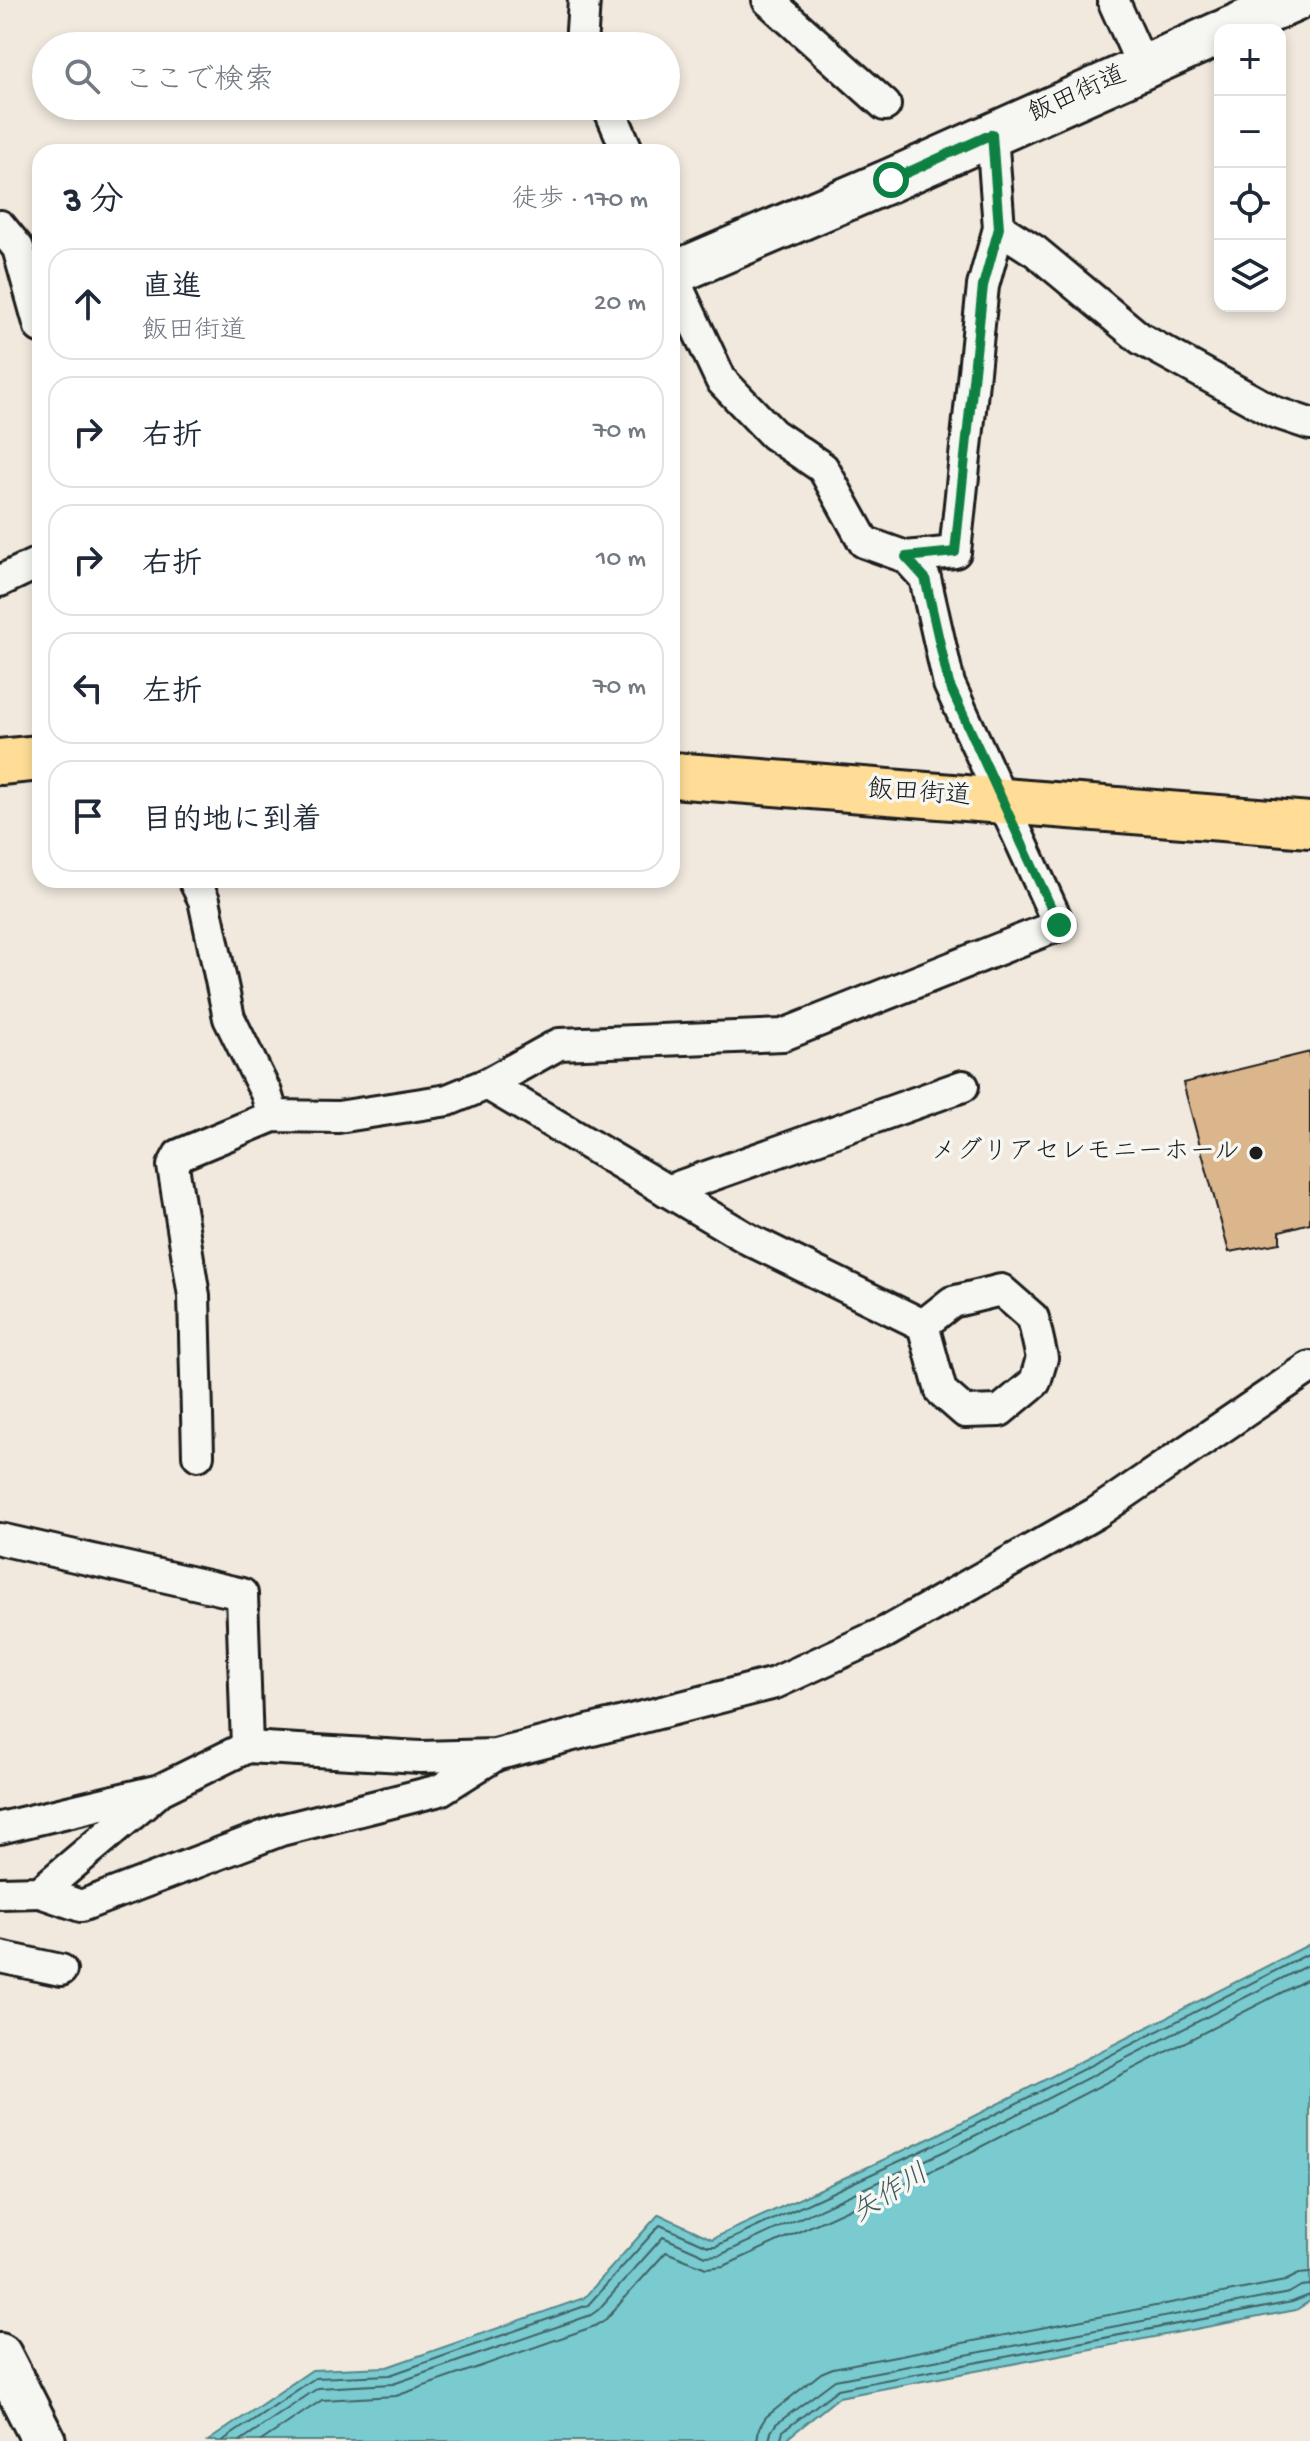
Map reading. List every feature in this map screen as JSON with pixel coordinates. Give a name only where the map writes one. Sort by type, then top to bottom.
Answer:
[{"type":"highway","points":[[0,762],[32,759]]},
{"type":"highway","name":"飯田街道","points":[[680,776],[1310,825]]},
{"type":"street","points":[[582,32],[584,0]]},
{"type":"street","points":[[768,0],[885,105]]},
{"type":"street","points":[[1113,0],[1143,67]]},
{"type":"street","points":[[1241,24],[1295,0]]},
{"type":"street","name":"飯田街道","points":[[680,270],[1214,36]]},
{"type":"street","points":[[614,120],[625,144]]},
{"type":"street","points":[[680,291],[721,380],[773,434],[823,468],[864,542],[906,557],[955,552],[983,286],[999,228],[992,134]]},
{"type":"street","points":[[0,226],[18,248],[32,298]]},
{"type":"street","points":[[999,228],[1035,251],[1141,339],[1274,412],[1310,424]]},
{"type":"street","points":[[198,1455],[194,1296],[173,1166],[179,1155],[273,1116],[338,1117],[448,1100],[487,1084],[559,1044],[783,1035],[1059,925],[949,684],[925,578],[906,557]]},
{"type":"street","points":[[0,581],[32,566]]},
{"type":"street","points":[[198,888],[204,900],[229,1018],[266,1093],[273,1116]]},
{"type":"street","points":[[487,1084],[750,1240],[923,1325]]},
{"type":"street","points":[[667,1191],[963,1086]]},
{"type":"street","points":[[0,1828],[160,1790],[247,1747],[420,1757],[495,1755],[775,1683],[886,1632],[1096,1513],[1310,1367]]},
{"type":"street","points":[[0,1539],[242,1594],[247,1747]]},
{"type":"street","points":[[0,1893],[40,1892],[81,1906],[281,1830],[440,1790],[495,1755]]},
{"type":"street","points":[[40,1892],[160,1790]]},
{"type":"street","points":[[0,1957],[61,1970]]},
{"type":"street","points":[[0,2355],[44,2441]]},
{"type":"water","name":"矢作川","points":[[1310,1944],[1310,2301],[1296,2310],[839,2397],[784,2441],[208,2441],[312,2370],[387,2367],[584,2298],[659,2214],[712,2239],[937,2135]]},
{"type":"building","name":"メグリアセレモニーホール","points":[[1310,1052],[1310,1223],[1280,1231],[1280,1243],[1229,1252],[1183,1083]]},
{"type":"place","name":"メグリアセレモニーホール","points":[[1256,1153]]},
{"type":"route","points":[[891,180],[992,134],[999,228],[983,286],[955,552],[906,557],[925,578],[949,684],[1059,925]]}]
